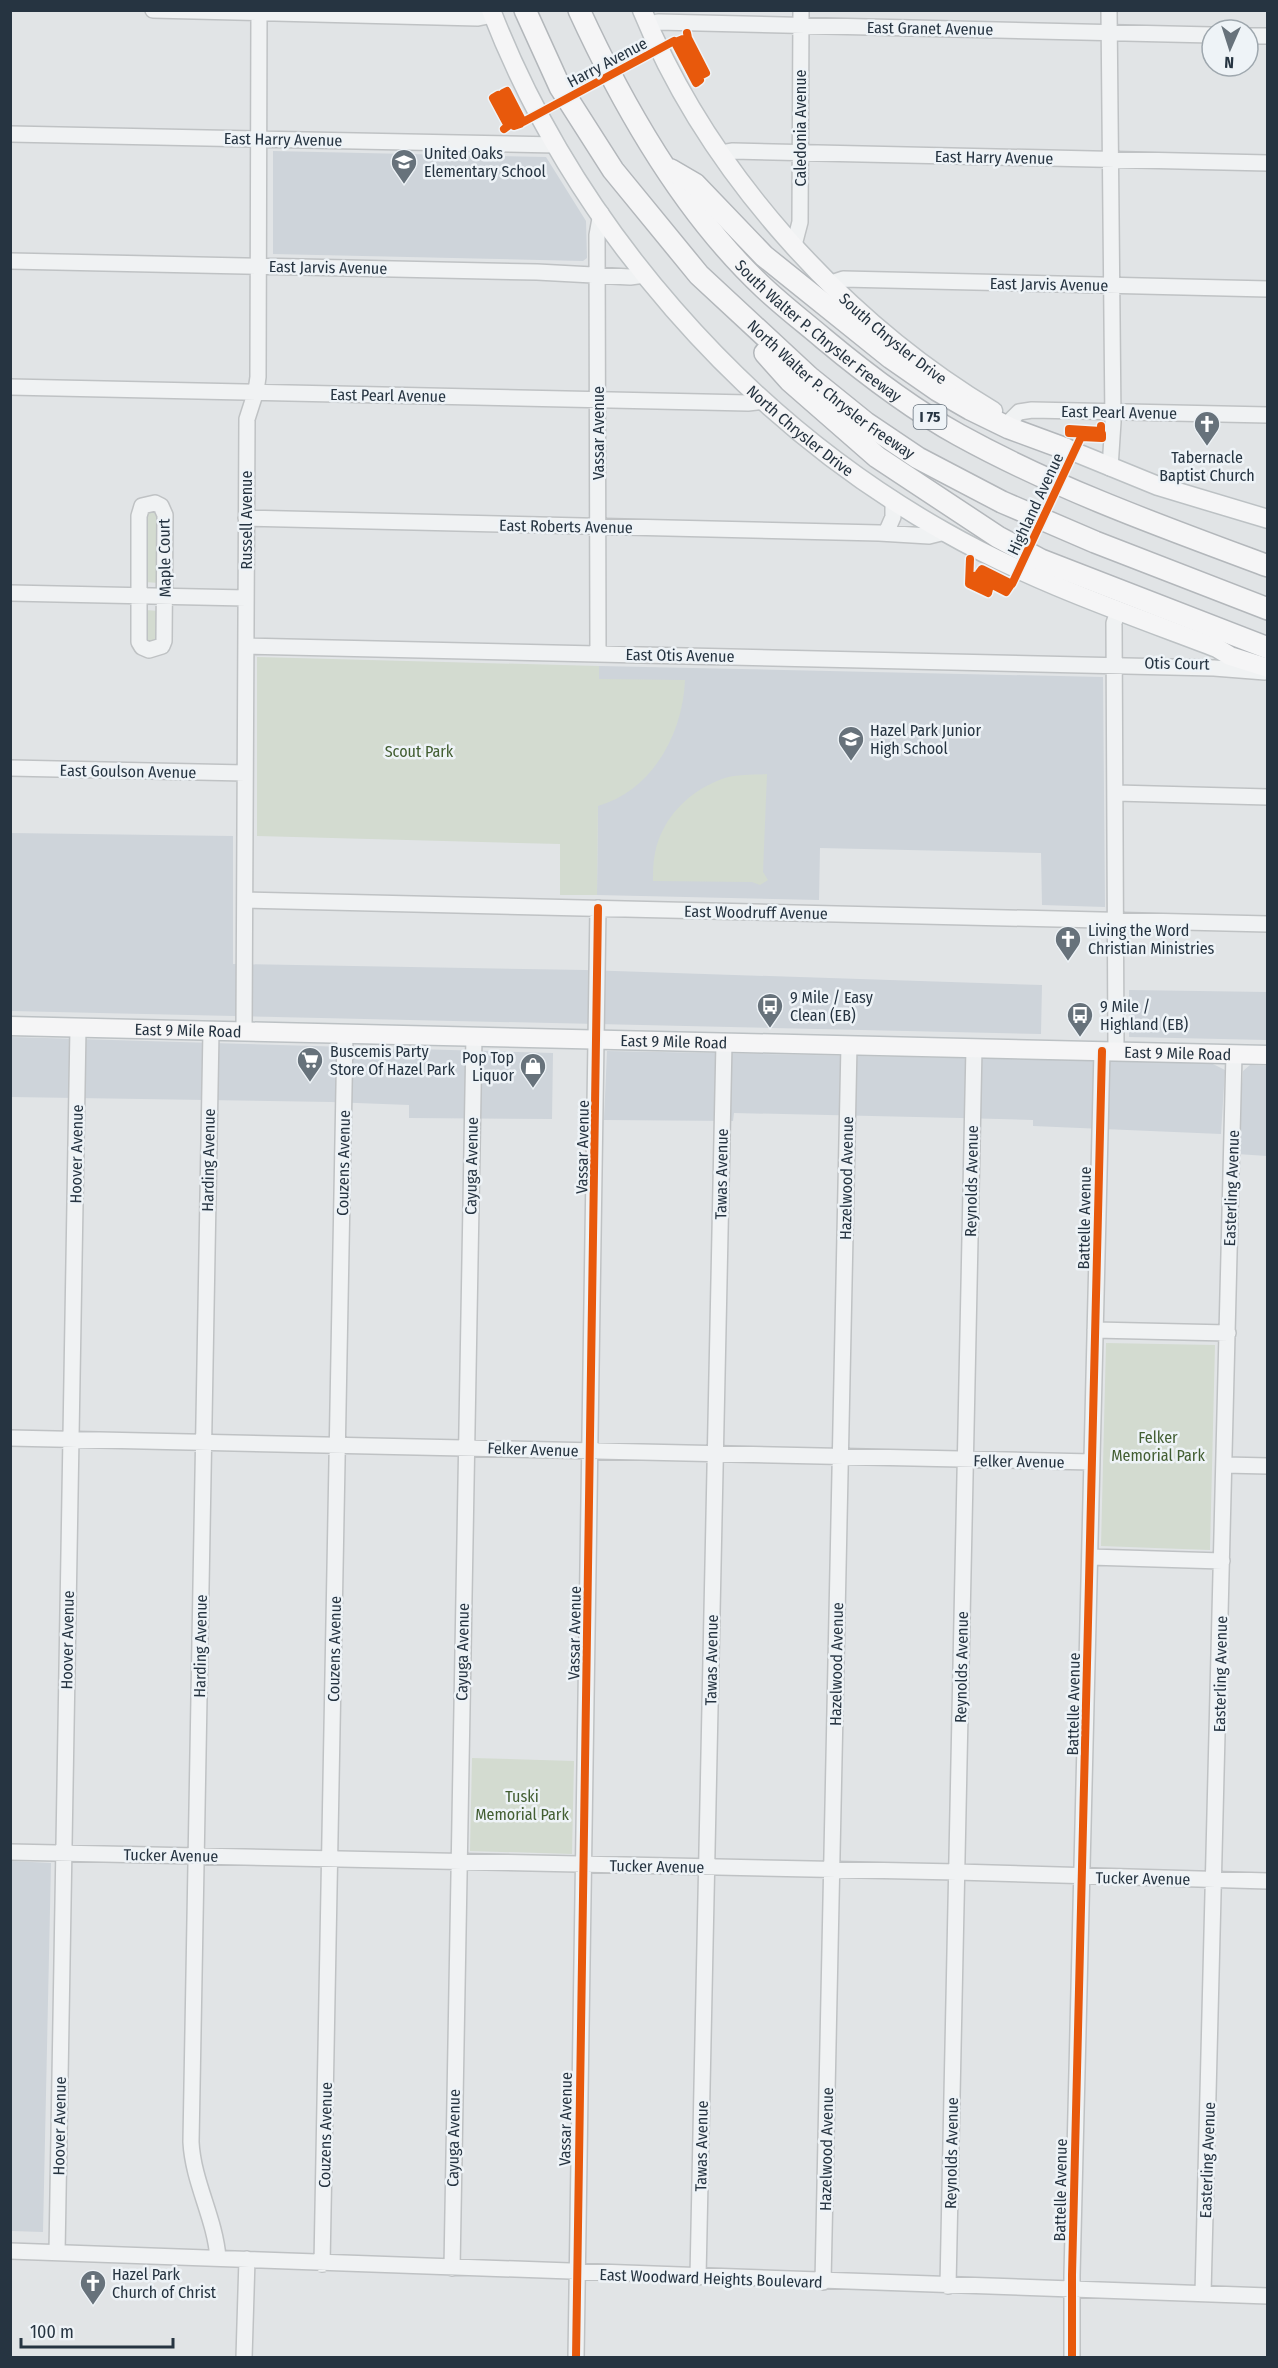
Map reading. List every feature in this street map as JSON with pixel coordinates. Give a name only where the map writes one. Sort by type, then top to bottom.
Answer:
[{"type":"highway","name":"North Walter P. Chrysler Freeway","points":[[525,10],[560,87],[613,170],[699,275],[808,377],[866,423],[918,458],[1002,502],[1095,542],[1268,609]]},
{"type":"highway","name":"South Walter P. Chrysler Freeway","points":[[579,10],[623,98],[663,165],[712,231],[763,287],[855,365],[956,434],[1034,473],[1129,513],[1268,566]]},
{"type":"highway","points":[[663,165],[695,184],[764,256],[900,365],[970,409],[1009,428],[1066,449]]},
{"type":"highway","points":[[699,275],[790,381],[877,457],[918,485],[998,537],[1041,560],[1268,648]]},
{"type":"main road","name":"North Chrysler Drive","points":[[492,13],[525,86],[556,145],[601,213],[645,275],[729,368],[765,401],[822,448],[893,499],[945,532],[1041,580],[1268,668]]},
{"type":"main road","name":"South Chrysler Drive","points":[[645,18],[679,85],[722,153],[758,203],[831,283],[923,363],[978,402],[1066,449],[1110,468],[1193,498],[1268,519]]},
{"type":"main road","name":"East 9 Mile Road","points":[[10,1026],[1268,1054]]},
{"type":"street","points":[[153,10],[478,18],[492,13]]},
{"type":"street","points":[[1109,10],[1112,411],[1110,468]]},
{"type":"street","name":"Russell Avenue","points":[[244,1031],[247,419],[256,392],[259,12]]},
{"type":"street","name":"East Granet Avenue","points":[[645,18],[658,22],[801,18],[1109,33],[1200,35]]},
{"type":"street","name":"Caledonia Avenue","points":[[794,245],[800,222],[801,18]]},
{"type":"street","name":"East Harry Avenue","points":[[10,134],[556,145]]},
{"type":"street","name":"East Harry Avenue","points":[[722,153],[733,151],[800,152],[1268,163]]},
{"type":"street","name":"Vassar Avenue","points":[[598,654],[597,235],[601,213]]},
{"type":"street","name":"East Jarvis Avenue","points":[[10,261],[588,273],[597,276],[645,275]]},
{"type":"street","name":"East Jarvis Avenue","points":[[831,283],[843,279],[1268,289]]},
{"type":"street","name":"East Pearl Avenue","points":[[10,387],[748,403],[765,401]]},
{"type":"street","name":"East Pearl Avenue","points":[[1010,421],[1019,412],[1032,410],[1268,416]]},
{"type":"street","points":[[886,533],[893,517],[893,499]]},
{"type":"street","name":"Maple Court","points":[[150,503],[161,506],[165,515],[164,640],[162,646],[149,650],[142,647],[139,642],[139,596],[140,511],[142,506],[150,503]]},
{"type":"street","name":"East Roberts Avenue","points":[[246,518],[886,533],[929,536],[945,532]]},
{"type":"street","points":[[10,593],[246,598]]},
{"type":"street","points":[[1109,1051],[1117,921],[1114,623],[1118,611]]},
{"type":"street","name":"East Otis Avenue","points":[[246,646],[1115,666]]},
{"type":"street","points":[[1224,652],[1238,666],[1247,671]]},
{"type":"street","name":"Otis Court","points":[[1115,666],[1125,662],[1221,663],[1225,656],[1224,652]]},
{"type":"street","points":[[1115,666],[1214,668],[1268,673]]},
{"type":"street","name":"East Goulson Avenue","points":[[10,768],[245,773]]},
{"type":"street","points":[[1116,793],[1268,797]]},
{"type":"street","name":"East Woodruff Avenue","points":[[245,900],[1268,924]]},
{"type":"street","name":"Vassar Avenue","points":[[576,2358],[598,908]]},
{"type":"street","name":"Hoover Avenue","points":[[57,2253],[78,1028]]},
{"type":"street","name":"Harding Avenue","points":[[211,1031],[192,2150],[199,2188],[216,2241],[218,2258]]},
{"type":"street","name":"Couzens Avenue","points":[[322,2264],[345,1034]]},
{"type":"street","name":"Cayuga Avenue","points":[[452,2268],[474,1036]]},
{"type":"street","name":"Tawas Avenue","points":[[698,2277],[724,1043]]},
{"type":"street","name":"Hazelwood Avenue","points":[[823,2282],[849,1045]]},
{"type":"street","name":"Reynolds Avenue","points":[[948,2286],[974,1048]]},
{"type":"street","name":"Battelle Avenue","points":[[1072,2358],[1095,1330],[1109,1051]]},
{"type":"street","name":"Easterling Avenue","points":[[1203,2294],[1234,1054]]},
{"type":"street","points":[[1095,1330],[1228,1333]]},
{"type":"street","name":"Felker Avenue","points":[[10,1438],[1092,1462]]},
{"type":"street","points":[[1225,1465],[1268,1466]]},
{"type":"street","points":[[1090,1557],[1222,1561]]},
{"type":"street","name":"Tucker Avenue","points":[[10,1852],[957,1872],[1268,1881]]},
{"type":"street","name":"East Woodward Heights Boulevard","points":[[10,2251],[1072,2291],[1268,2296]]},
{"type":"street","points":[[244,2358],[247,2259]]},
{"type":"shaded area","name":"United Oaks Elementary School","points":[[273,151],[546,157],[586,221],[587,258],[583,261],[273,254]]},
{"type":"shaded area","name":"Hazel Park Junior High School","points":[[599,666],[1103,677],[1105,907],[1042,905],[1041,853],[820,848],[819,900],[597,895]]},
{"type":"shaded area","points":[[11,833],[233,836],[233,964],[585,970],[1042,985],[1041,1034],[11,1011]]},
{"type":"shaded area","points":[[1129,990],[1267,992],[1267,1040],[1129,1037]]},
{"type":"shaded area","points":[[11,1037],[553,1053],[552,1119],[409,1118],[409,1105],[11,1097]]},
{"type":"shaded area","points":[[607,1051],[1211,1063],[1225,1070],[1221,1134],[1033,1126],[1033,1120],[960,1118],[734,1113],[733,1121],[604,1120]]},
{"type":"shaded area","points":[[1250,1065],[1267,1066],[1267,1156],[1237,1154],[1243,1071]]},
{"type":"shaded area","points":[[11,1861],[51,1863],[43,2232],[11,2231]]},
{"type":"green space","points":[[149,509],[158,511],[159,583],[145,582],[145,515]]},
{"type":"green space","points":[[145,610],[159,611],[156,644],[146,642]]},
{"type":"green space","name":"Scout Park","points":[[257,657],[599,666],[599,679],[685,680],[678,720],[661,757],[635,787],[598,806],[597,895],[560,895],[560,844],[257,836]]},
{"type":"green space","points":[[767,774],[763,872],[768,880],[760,885],[752,882],[653,881],[655,853],[659,840],[671,816],[680,806],[701,789],[725,778]]},
{"type":"green space","name":"Felker Memorial Park","points":[[1106,1343],[1215,1345],[1210,1550],[1101,1546]]},
{"type":"green space","name":"Tuski Memorial Park","points":[[472,1758],[574,1761],[572,1854],[470,1851]]},
{"type":"cycle path","name":"Harry Avenue","points":[[504,129],[508,126],[493,98],[498,95],[514,126],[520,124],[503,93],[507,91],[523,122],[674,41],[696,83],[700,80],[678,41],[683,39],[702,75],[706,73],[687,33]]},
{"type":"cycle path","name":"Highland Avenue","points":[[970,559],[969,584],[988,593],[989,589],[973,581],[975,576],[1006,592],[1010,586],[979,573],[982,569],[1012,584],[1081,437],[1102,438],[1102,434],[1069,433],[1069,429],[1101,431],[1101,426]]},
{"type":"cycle path","points":[[576,2358],[598,908]]},
{"type":"cycle path","points":[[1072,2358],[1072,2275],[1102,1051]]},
{"type":"place","name":"United Oaks Elementary School","points":[[404,185]]},
{"type":"place","name":"Tabernacle Baptist Church","points":[[1207,447]]},
{"type":"place","name":"Hazel Park Junior High School","points":[[851,762]]},
{"type":"place","name":"Living the Word Christian Ministries","points":[[1068,962]]},
{"type":"place","name":"9 Mile / Easy Clean (EB)","points":[[770,1029]]},
{"type":"place","name":"9 Mile / Highland (EB)","points":[[1080,1038]]},
{"type":"place","name":"Buscemis Party Store Of Hazel Park","points":[[310,1083]]},
{"type":"place","name":"Pop Top Liquor","points":[[533,1089]]},
{"type":"place","name":"Hazel Park Church of Christ","points":[[93,2306]]}]
